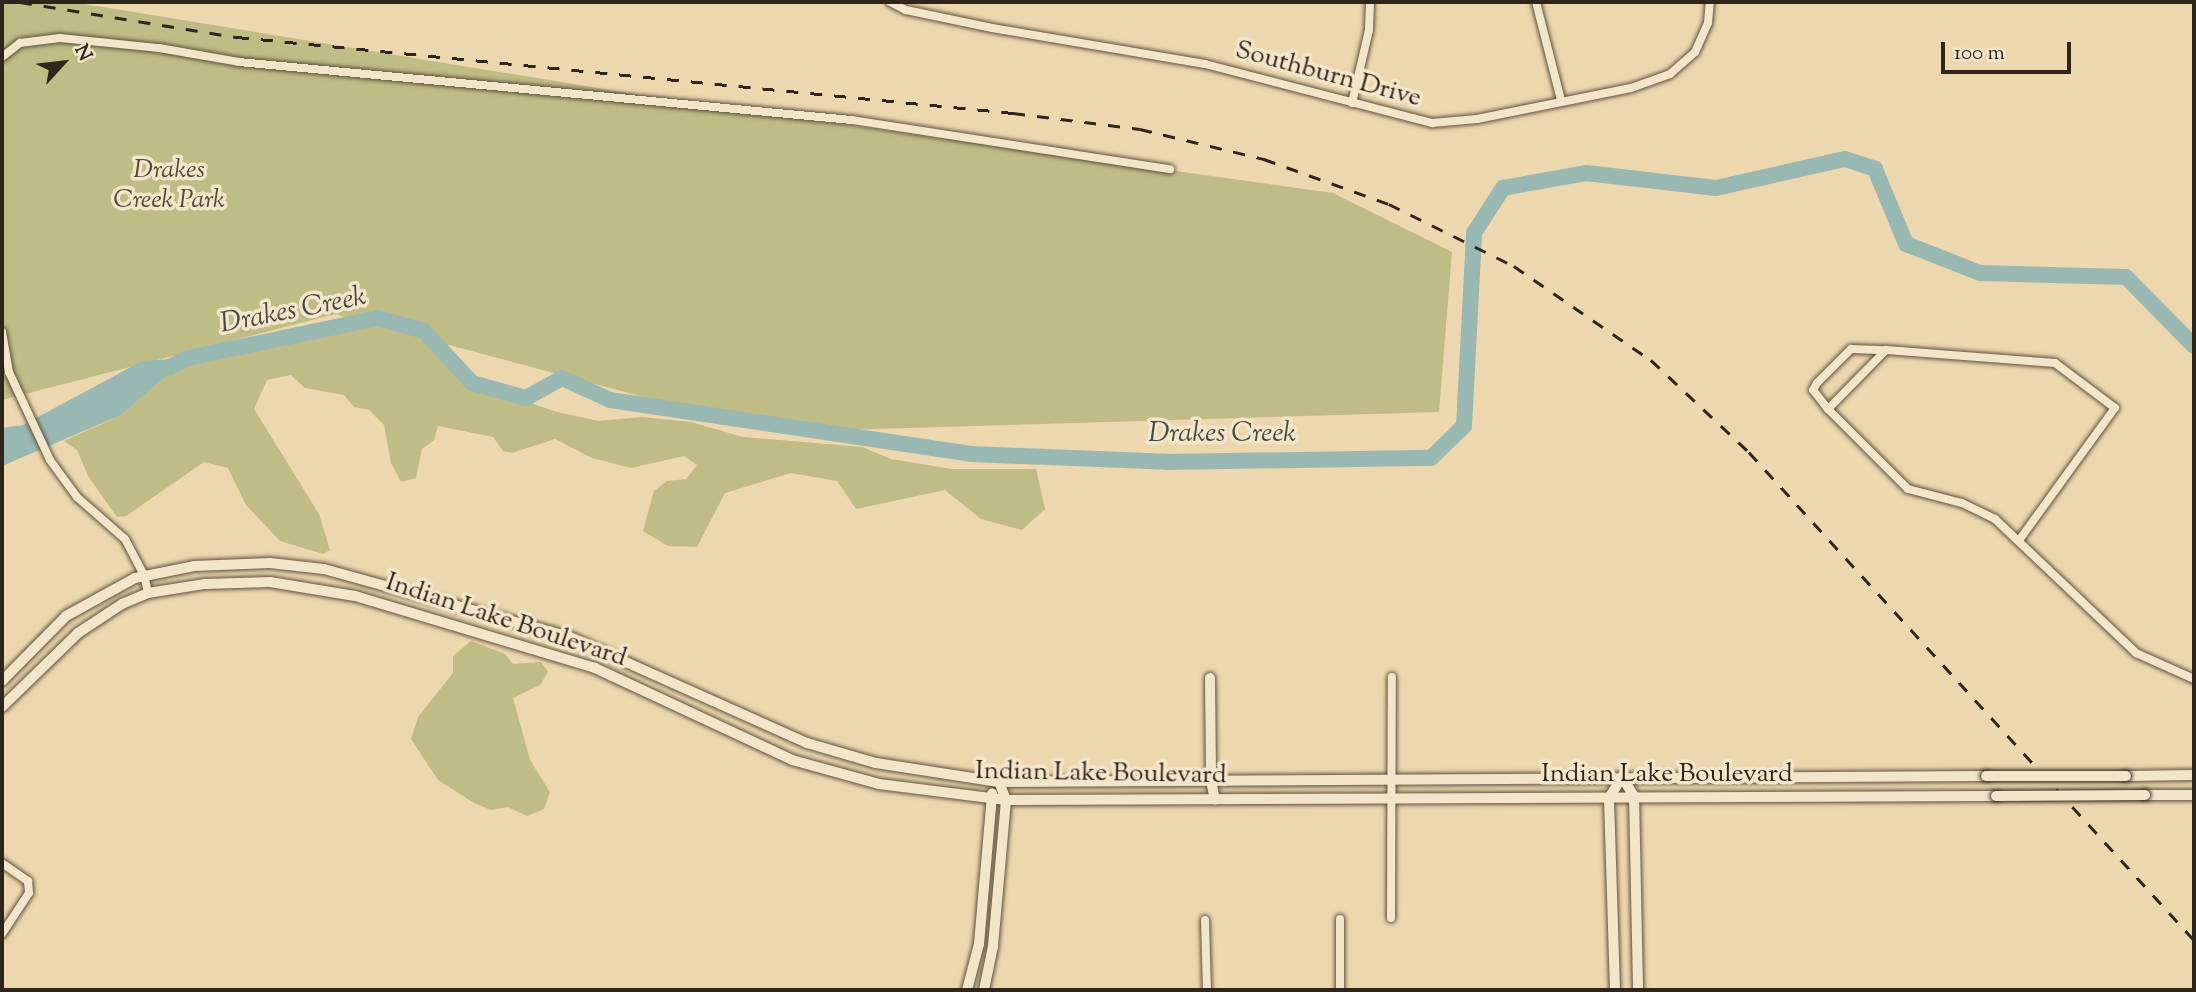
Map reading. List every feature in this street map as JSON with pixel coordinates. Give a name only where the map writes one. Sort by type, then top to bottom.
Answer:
[{"type":"main road","name":"Indian Lake Boulevard","points":[[2,681],[66,617],[144,575],[194,566],[270,563],[324,569],[570,637],[709,703],[807,743],[876,763],[999,782],[2194,775]]},
{"type":"main road","name":"Indian Lake Boulevard","points":[[2,707],[78,633],[148,593],[205,584],[270,582],[343,593],[595,668],[792,760],[879,783],[1006,800],[2194,795]]},
{"type":"main road","points":[[436,620],[442,602]]},
{"type":"main road","points":[[1210,678],[1211,781],[1215,800]]},
{"type":"main road","points":[[1615,990],[1609,797],[1622,777],[1634,796],[1638,990]]},
{"type":"main road","points":[[967,990],[979,944],[990,797],[999,782]]},
{"type":"main road","points":[[984,990],[993,946],[1006,800],[999,782]]},
{"type":"main road","points":[[979,944],[993,946]]},
{"type":"street","name":"Southburn Drive","points":[[890,2],[906,10],[992,28],[1205,64],[1432,123],[1477,119],[1631,88],[1670,74],[1695,52],[1708,23],[1710,2]]},
{"type":"street","points":[[1352,103],[1369,30],[1370,2]]},
{"type":"street","points":[[1536,2],[1561,100]]},
{"type":"street","points":[[2,57],[20,43],[60,38],[239,62],[852,120],[1170,169]]},
{"type":"street","points":[[2,332],[5,373],[25,405],[50,460],[77,497],[125,539],[144,575],[148,593]]},
{"type":"street","points":[[2021,539],[2115,408],[2055,363],[1851,349],[1817,383],[1813,390],[1828,409],[1908,489],[1962,503],[1995,519],[2021,539],[2136,653],[2194,679]]},
{"type":"street","points":[[1828,409],[1886,350]]},
{"type":"street","points":[[1391,918],[1392,677]]},
{"type":"street","points":[[2,863],[27,881],[29,893],[2,934]]},
{"type":"street","points":[[1340,919],[1340,990]]},
{"type":"street","points":[[1205,920],[1207,990]]},
{"type":"green space","name":"Drakes Creek Park","points":[[2,2],[72,2],[683,102],[1333,193],[1452,252],[1439,412],[774,432],[434,341],[472,383],[557,412],[599,421],[642,417],[691,422],[743,437],[862,447],[891,459],[952,469],[1036,469],[1045,509],[1022,530],[981,519],[945,490],[856,509],[837,481],[791,473],[725,493],[697,547],[668,546],[643,531],[654,491],[667,481],[686,479],[697,465],[684,456],[631,468],[592,458],[555,439],[512,453],[503,451],[493,437],[438,426],[434,440],[422,449],[416,478],[401,482],[391,463],[384,425],[369,410],[354,407],[344,395],[305,388],[291,375],[267,380],[254,409],[319,514],[330,550],[323,554],[280,541],[246,505],[228,468],[204,462],[126,516],[117,517],[88,476],[77,450],[64,441],[121,415],[188,358],[361,322],[335,314],[2,400]]},
{"type":"green space","points":[[471,641],[505,654],[513,664],[541,662],[548,672],[540,685],[513,698],[530,760],[550,792],[544,809],[527,816],[508,807],[491,810],[474,803],[438,780],[411,739],[418,717],[453,673],[453,656]]},
{"type":"water","points":[[188,358],[121,415],[2,466],[2,428],[23,425],[142,361]]},
{"type":"waterway","name":"Drakes Creek","points":[[170,367],[188,358],[378,318],[424,331],[472,383],[526,398],[562,378],[610,400],[971,454],[1167,462],[1431,458],[1464,426],[1474,233],[1503,188],[1586,173],[1716,188],[1845,159],[1875,169],[1906,244],[1980,273],[2126,277],[2194,346]]},
{"type":"railway","points":[[20,2],[237,37],[1013,113],[1140,129],[1264,159],[1389,204],[1514,266],[1651,360],[1749,452],[2194,940]]}]
